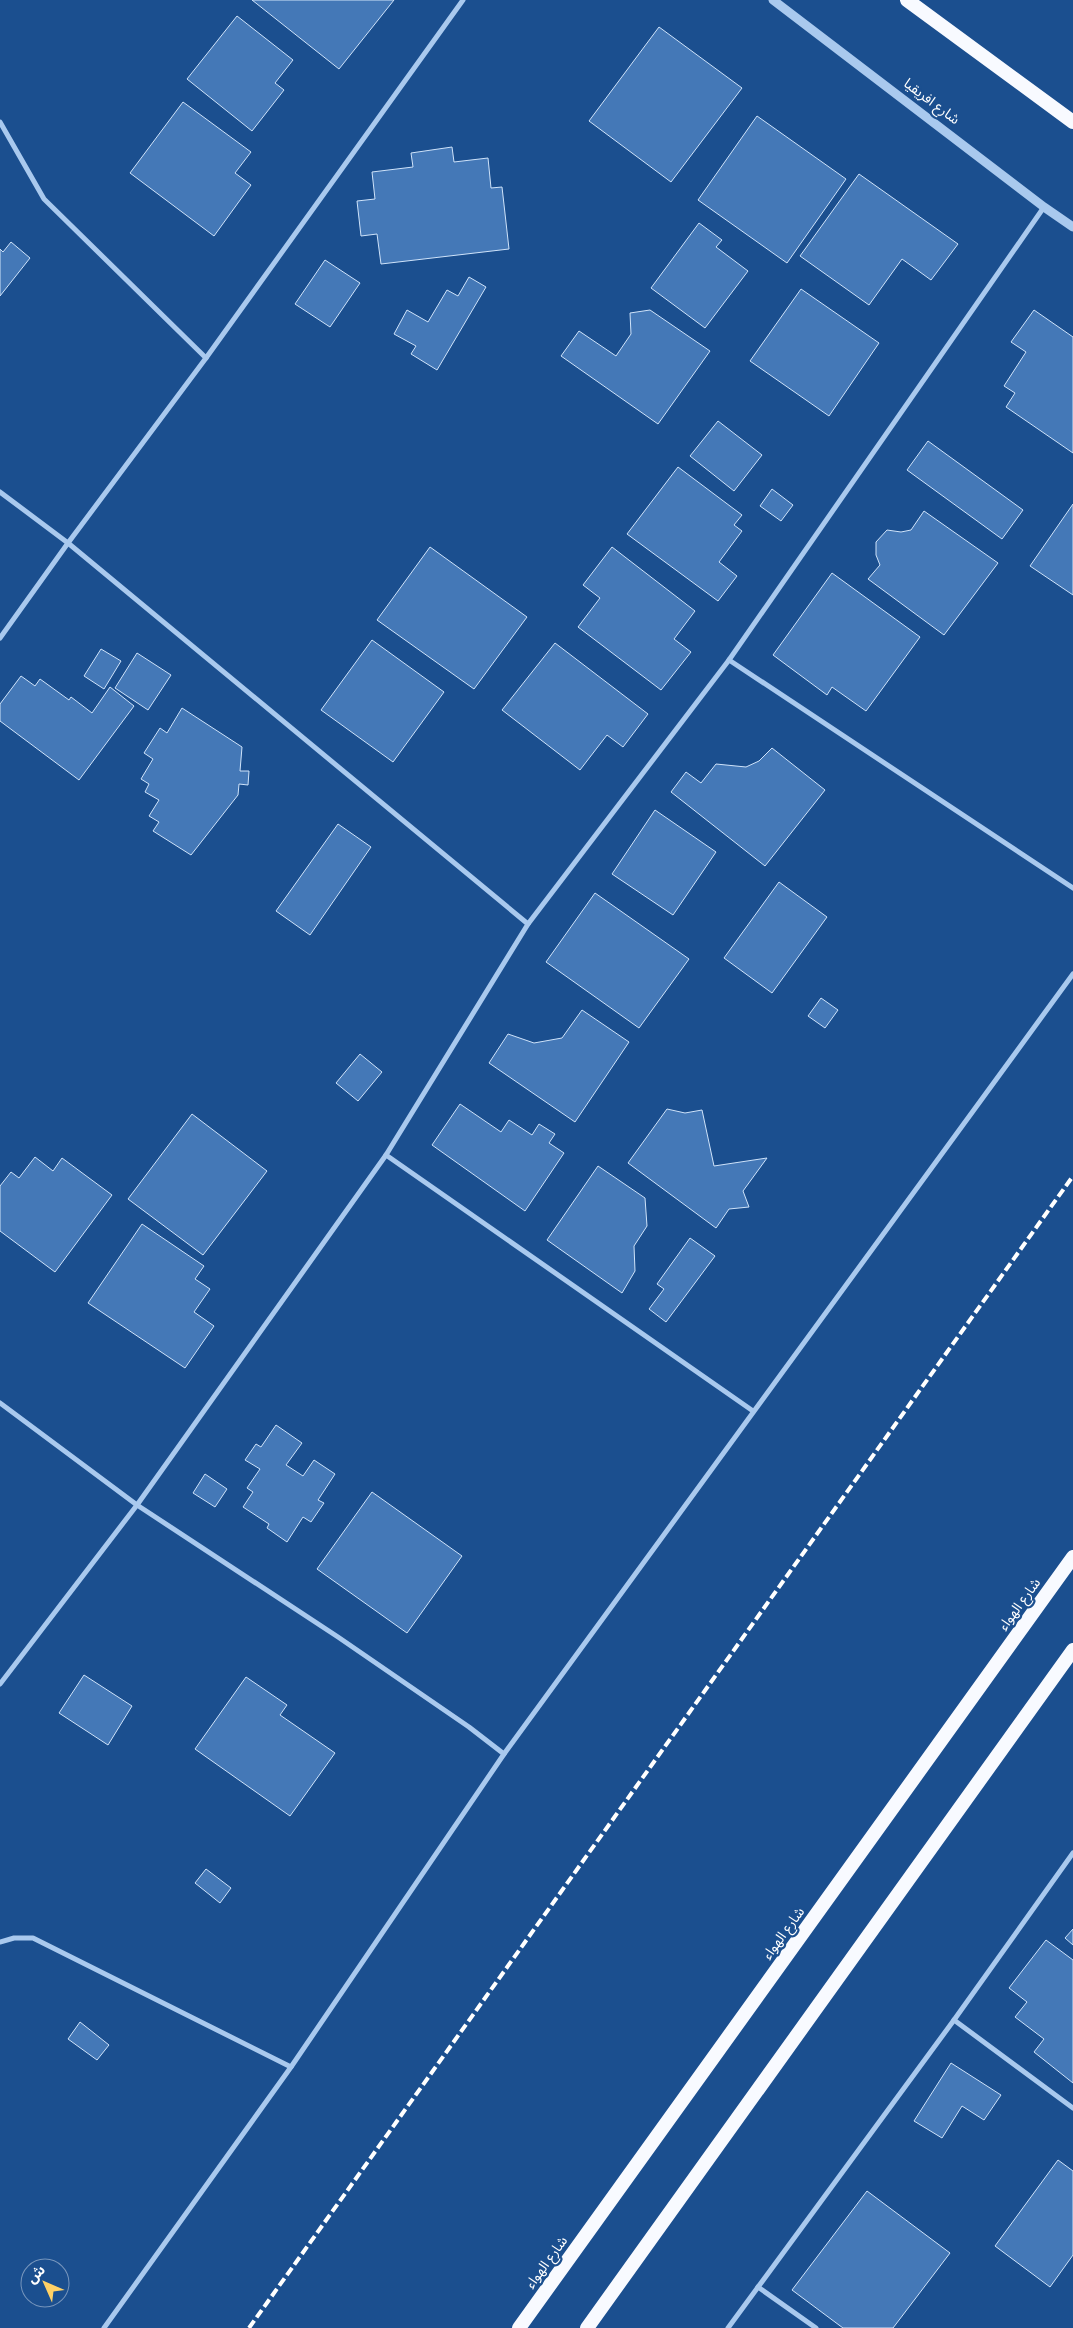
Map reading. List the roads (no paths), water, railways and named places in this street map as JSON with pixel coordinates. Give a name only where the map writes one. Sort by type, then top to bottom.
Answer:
[{"type":"highway","points":[[907,0],[1073,122]]},
{"type":"highway","name":"شارع الهواء","points":[[519,2328],[1073,1557]]},
{"type":"highway","points":[[587,2328],[1073,1650]]},
{"type":"street","points":[[0,638],[68,543],[206,358],[463,0]]},
{"type":"street","name":"شارع افريقيا","points":[[773,0],[1073,227]]},
{"type":"street","points":[[0,122],[44,199],[206,358]]},
{"type":"street","points":[[0,1684],[137,1505],[386,1155],[528,924],[729,660],[1044,206]]},
{"type":"street","points":[[0,492],[68,543],[528,924]]},
{"type":"street","points":[[729,660],[1073,888]]},
{"type":"street","points":[[104,2328],[291,2067],[504,1754],[1073,974]]},
{"type":"street","points":[[386,1155],[753,1411]]},
{"type":"street","points":[[0,1403],[137,1505],[338,1637],[469,1727],[504,1754]]},
{"type":"street","points":[[728,2328],[954,2020],[1073,1853]]},
{"type":"street","points":[[0,1942],[14,1938],[33,1938],[291,2067]]},
{"type":"street","points":[[954,2020],[1073,2108]]},
{"type":"street","points":[[758,2287],[816,2328]]},
{"type":"railway","points":[[249,2328],[1073,1176]]}]
